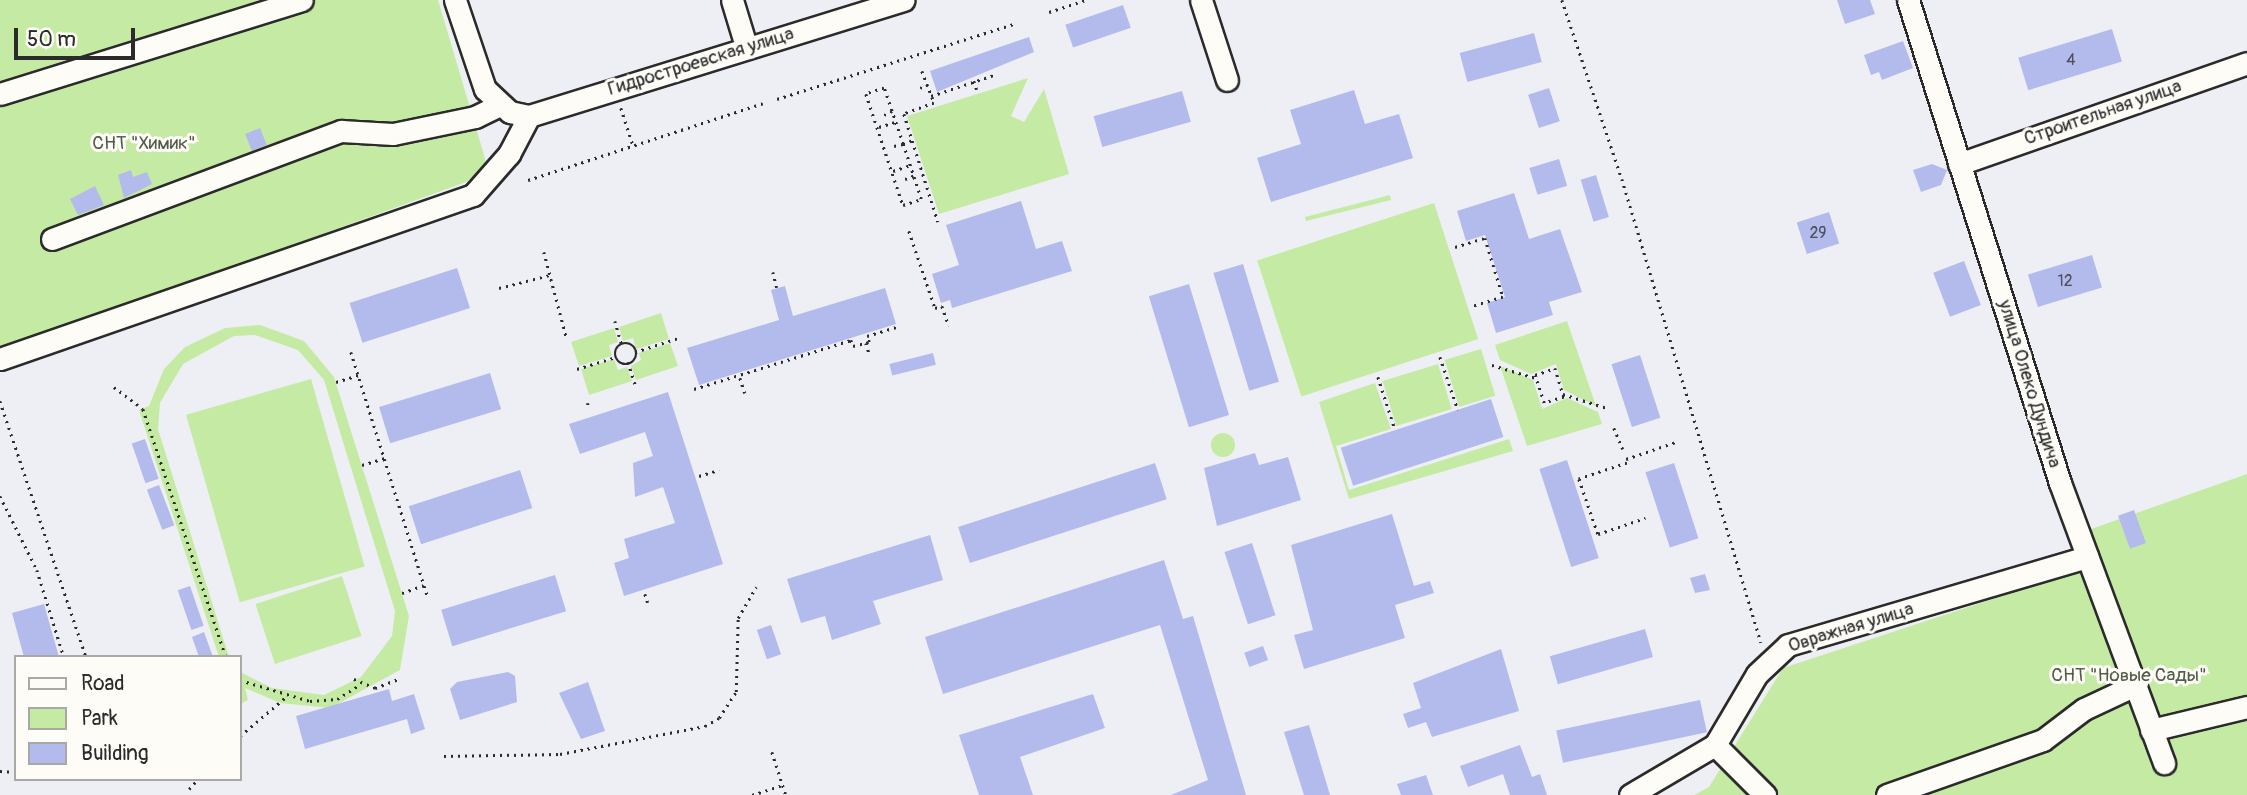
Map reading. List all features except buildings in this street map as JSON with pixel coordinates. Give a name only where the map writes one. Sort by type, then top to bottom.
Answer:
[{"type":"street","points":[[0,94],[302,0]]},
{"type":"street","points":[[0,359],[472,195],[509,153],[529,116],[500,105],[485,89],[455,0]]},
{"type":"street","points":[[732,0],[746,46]]},
{"type":"street","name":"Гидростроевская улица","points":[[529,116],[746,46],[903,0]]},
{"type":"street","points":[[1200,0],[1227,80]]},
{"type":"street","name":"улица Олеко Дундича","points":[[1908,0],[2087,557],[2164,764]]},
{"type":"street","name":"Строительная улица","points":[[1959,163],[2247,63]]},
{"type":"street","points":[[52,239],[341,131],[393,134],[475,117],[500,105]]},
{"type":"street","name":"Овражная улица","points":[[1630,795],[1715,745],[1768,660],[1788,645],[2087,557]]},
{"type":"street","points":[[1887,795],[1912,781],[2043,740],[2084,709],[2135,685]]},
{"type":"street","points":[[2151,730],[2247,706]]},
{"type":"street","points":[[1715,745],[1765,795]]},
{"type":"path","points":[[1049,12],[1086,0]]},
{"type":"path","points":[[1562,0],[1768,660]]},
{"type":"path","points":[[777,99],[1014,24]]},
{"type":"path","points":[[922,71],[934,103],[904,114],[939,222]]},
{"type":"path","points":[[931,96],[994,75]]},
{"type":"path","points":[[974,81],[978,90]]},
{"type":"path","points":[[920,88],[927,85]]},
{"type":"path","points":[[884,88],[892,111],[921,199],[903,205],[866,94],[884,88]]},
{"type":"path","points":[[614,89],[634,145]]},
{"type":"path","points":[[528,180],[762,103]]},
{"type":"path","points":[[884,115],[892,111]]},
{"type":"path","points":[[877,128],[895,122]]},
{"type":"path","points":[[894,146],[913,140]]},
{"type":"path","points":[[892,171],[910,165]]},
{"type":"path","points":[[905,178],[913,176]]},
{"type":"path","points":[[909,231],[935,308],[942,306],[949,326]]},
{"type":"path","points":[[1455,247],[1485,238],[1503,297],[1474,306]]},
{"type":"path","points":[[544,252],[566,336]]},
{"type":"path","points":[[773,272],[777,288]]},
{"type":"path","points":[[499,288],[550,275]]},
{"type":"path","points":[[615,321],[622,345]]},
{"type":"path","points":[[869,353],[867,336],[899,326]]},
{"type":"path","points":[[635,352],[678,338]]},
{"type":"path","points":[[745,393],[740,378],[743,372],[851,340],[853,346],[866,342]]},
{"type":"path","points":[[632,342],[635,352],[638,359],[619,365],[614,348],[632,342]]},
{"type":"path","points":[[351,352],[428,597]]},
{"type":"path","points":[[577,369],[616,356]]},
{"type":"path","points":[[1440,356],[1458,410]]},
{"type":"path","points":[[628,362],[636,387]]},
{"type":"path","points":[[1492,365],[1536,378],[1555,368],[1563,394]]},
{"type":"path","points":[[336,382],[359,375]]},
{"type":"path","points":[[1378,377],[1395,429]]},
{"type":"path","points":[[694,389],[740,378]]},
{"type":"path","points":[[1536,378],[1544,403],[1563,394],[1607,408]]},
{"type":"path","points":[[114,387],[143,408],[225,655]]},
{"type":"path","points":[[0,401],[21,450],[85,655]]},
{"type":"path","points":[[1614,428],[1623,449]]},
{"type":"path","points":[[1645,518],[1598,534],[1579,479],[1676,442]]},
{"type":"path","points":[[362,465],[385,458]]},
{"type":"path","points":[[699,476],[719,470]]},
{"type":"path","points":[[0,496],[37,570],[63,655]]},
{"type":"path","points":[[402,593],[424,585]]},
{"type":"path","points":[[444,756],[560,754],[705,726],[719,718],[736,692],[738,618],[755,587]]},
{"type":"path","points":[[645,594],[648,603]]},
{"type":"path","points":[[354,679],[359,685]]},
{"type":"path","points":[[242,681],[287,696],[337,699],[359,685],[398,679]]},
{"type":"path","points":[[242,734],[287,696]]},
{"type":"path","points":[[772,752],[786,795]]},
{"type":"path","points":[[189,789],[196,781]]},
{"type":"path","points":[[751,795],[783,785]]},
{"type":"green space","name":"СНТ \"Химик\"","points":[[0,0],[438,0],[487,165],[466,182],[0,351]]},
{"type":"green space","points":[[1028,78],[1011,116],[1024,122],[1044,89],[1069,174],[939,214],[907,116]]},
{"type":"green space","points":[[1390,195],[1391,200],[1306,221],[1305,217]]},
{"type":"green space","points":[[1434,203],[1478,339],[1301,396],[1257,260]]},
{"type":"green space","points":[[661,313],[669,339],[636,349],[633,338],[623,341],[619,327]]},
{"type":"green space","points":[[1567,321],[1596,406],[1564,390],[1556,364],[1531,374],[1500,360],[1495,345]]},
{"type":"green space","points":[[260,325],[304,341],[334,377],[409,616],[400,670],[330,708],[280,703],[245,688],[248,700],[242,703],[242,673],[272,688],[324,695],[361,677],[392,636],[395,611],[324,380],[298,350],[255,335],[234,336],[183,364],[160,403],[158,429],[228,655],[218,655],[139,410],[149,406],[164,369],[185,347],[225,328]]},
{"type":"green space","points":[[614,328],[618,342],[609,345],[612,356],[579,366],[571,342]]},
{"type":"green space","points":[[670,343],[678,366],[636,380],[631,366],[641,360],[639,353]]},
{"type":"green space","points":[[1481,349],[1495,396],[1459,407],[1445,360]]},
{"type":"green space","points":[[614,359],[618,370],[627,367],[632,381],[589,395],[581,369]]},
{"type":"green space","points":[[1438,364],[1452,409],[1396,426],[1383,381]]},
{"type":"green space","points":[[1500,366],[1533,380],[1542,409],[1567,398],[1598,412],[1602,424],[1527,446]]},
{"type":"green space","points":[[311,379],[365,566],[240,602],[186,415]]},
{"type":"green space","points":[[1375,383],[1391,429],[1336,446],[1349,490],[1509,439],[1513,451],[1349,499],[1319,402]]},
{"type":"green space","points":[[1223,433],[1232,436],[1235,445],[1232,454],[1223,457],[1214,454],[1211,445],[1214,436]]},
{"type":"green space","name":"СНТ \"Новые Сады\"","points":[[2247,474],[2247,795],[1694,795],[1709,787],[1783,668],[2081,570],[2077,534]]},
{"type":"green space","points":[[342,576],[361,636],[275,664],[255,604]]}]
